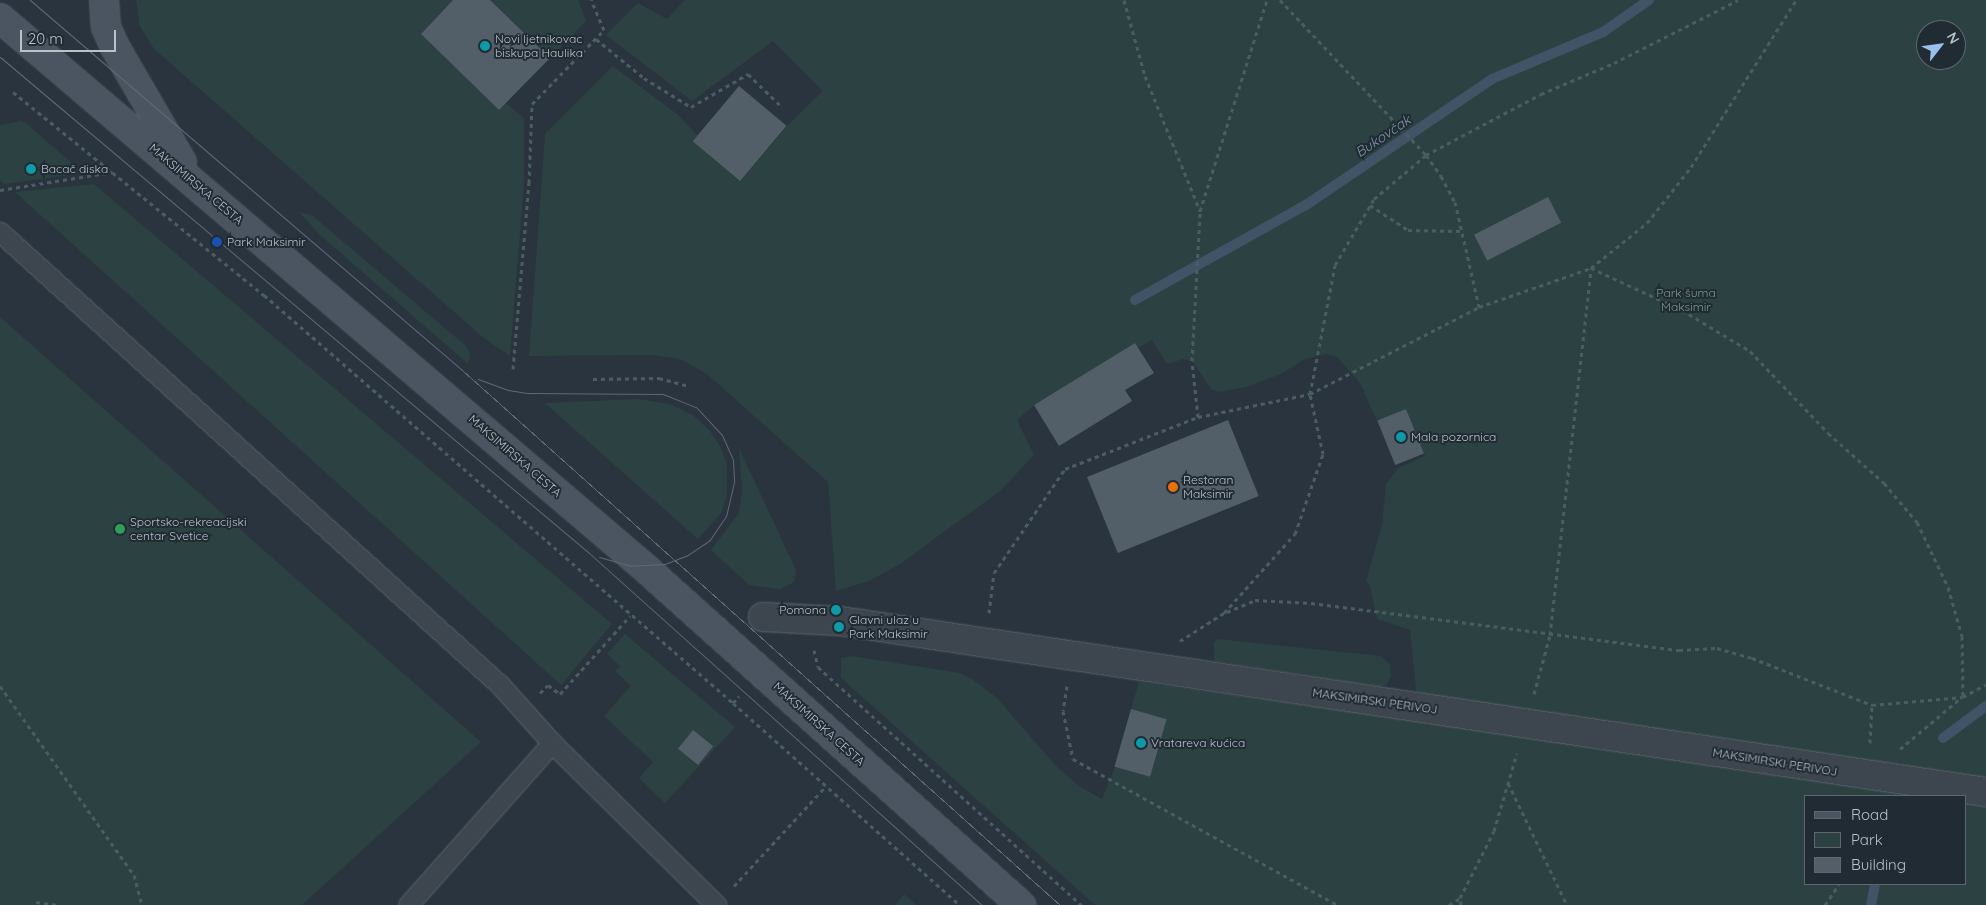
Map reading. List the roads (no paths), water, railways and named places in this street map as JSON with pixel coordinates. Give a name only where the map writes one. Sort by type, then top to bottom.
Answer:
[{"type":"main road","points":[[104,0],[106,27],[127,71],[182,162],[202,190]]},
{"type":"main road","name":"MAKSIMIRSKA CESTA","points":[[0,18],[643,566],[1021,905]]},
{"type":"street","name":"MAKSIMIRSKI PERIVOJ","points":[[763,617],[840,621],[1526,723],[1867,776],[1986,792]]},
{"type":"lane","points":[[0,232],[493,678],[552,743],[716,905]]},
{"type":"lane","points":[[408,905],[552,743]]},
{"type":"waterway","name":"Bukovčak","points":[[1135,300],[1306,205],[1492,79],[1603,32],[1649,0]]},
{"type":"waterway","points":[[1943,738],[1986,706]]},
{"type":"waterway","points":[[1871,905],[1875,885]]},
{"type":"tram line","points":[[30,0],[462,370],[1060,905]]},
{"type":"tram line","points":[[0,57],[589,553],[982,905]]},
{"type":"tram line","points":[[478,379],[508,390],[527,393],[663,394],[696,407],[722,435],[733,460],[734,482],[726,516],[710,540],[688,555],[665,564],[631,566],[599,557]]},
{"type":"place","name":"Novi ljetnikovac biskupa Haulika","points":[[485,46]]},
{"type":"place","name":"Bacač diska","points":[[31,169]]},
{"type":"place","name":"Park Maksimir","points":[[217,242]]},
{"type":"place","name":"Mala pozornica","points":[[1401,437]]},
{"type":"place","name":"Restoran Maksimir","points":[[1173,487]]},
{"type":"place","name":"Sportsko-rekreacijski centar Svetice","points":[[120,529]]},
{"type":"place","name":"Pomona","points":[[836,610]]},
{"type":"place","name":"Glavni ulaz u Park Maksimir","points":[[839,627]]},
{"type":"place","name":"Vratareva kućica","points":[[1141,743]]},
{"type":"park label","name":"Park šuma Maksimir","points":[[1686,300]]}]
